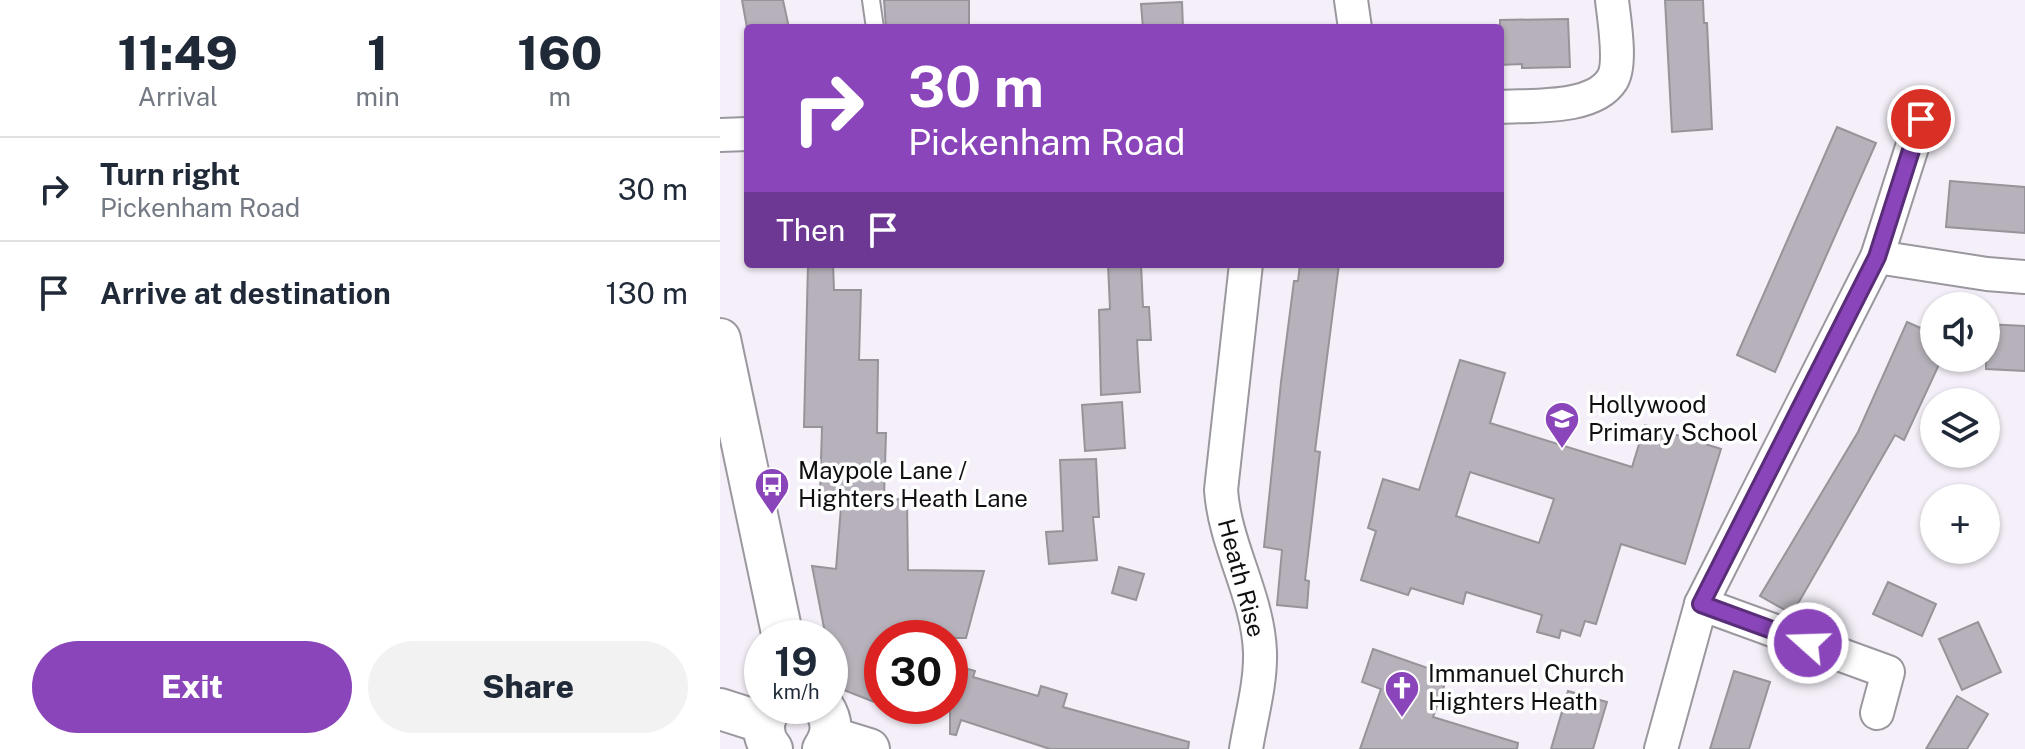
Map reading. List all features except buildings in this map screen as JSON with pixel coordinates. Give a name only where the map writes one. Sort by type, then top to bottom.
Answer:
[{"type":"street","points":[[1351,0],[1354,24]]},
{"type":"street","points":[[1504,107],[1569,104],[1602,89],[1613,80],[1616,65],[1612,0]]},
{"type":"street","points":[[1661,749],[1701,604],[1877,257],[1921,119]]},
{"type":"street","points":[[720,135],[744,134]]},
{"type":"street","points":[[1877,257],[2025,277]]},
{"type":"street","name":"Heath Rise","points":[[1246,268],[1221,490],[1223,511],[1253,611],[1260,651],[1246,749]]},
{"type":"street","points":[[720,339],[779,620]]},
{"type":"street","points":[[1701,604],[1888,672],[1877,713]]},
{"type":"street","points":[[720,709],[769,726]]},
{"type":"street","points":[[825,731],[869,749]]},
{"type":"lane","points":[[871,0],[874,24]]},
{"type":"place","name":"Hollywood Primary School","points":[[1562,450]]},
{"type":"place","name":"Maypole Lane / Highters Heath Lane","points":[[772,516]]},
{"type":"place","name":"Immanuel Church Highters Heath","points":[[1402,719]]},
{"type":"route","points":[[1808,643],[1701,604],[1877,257],[1921,119]]}]
